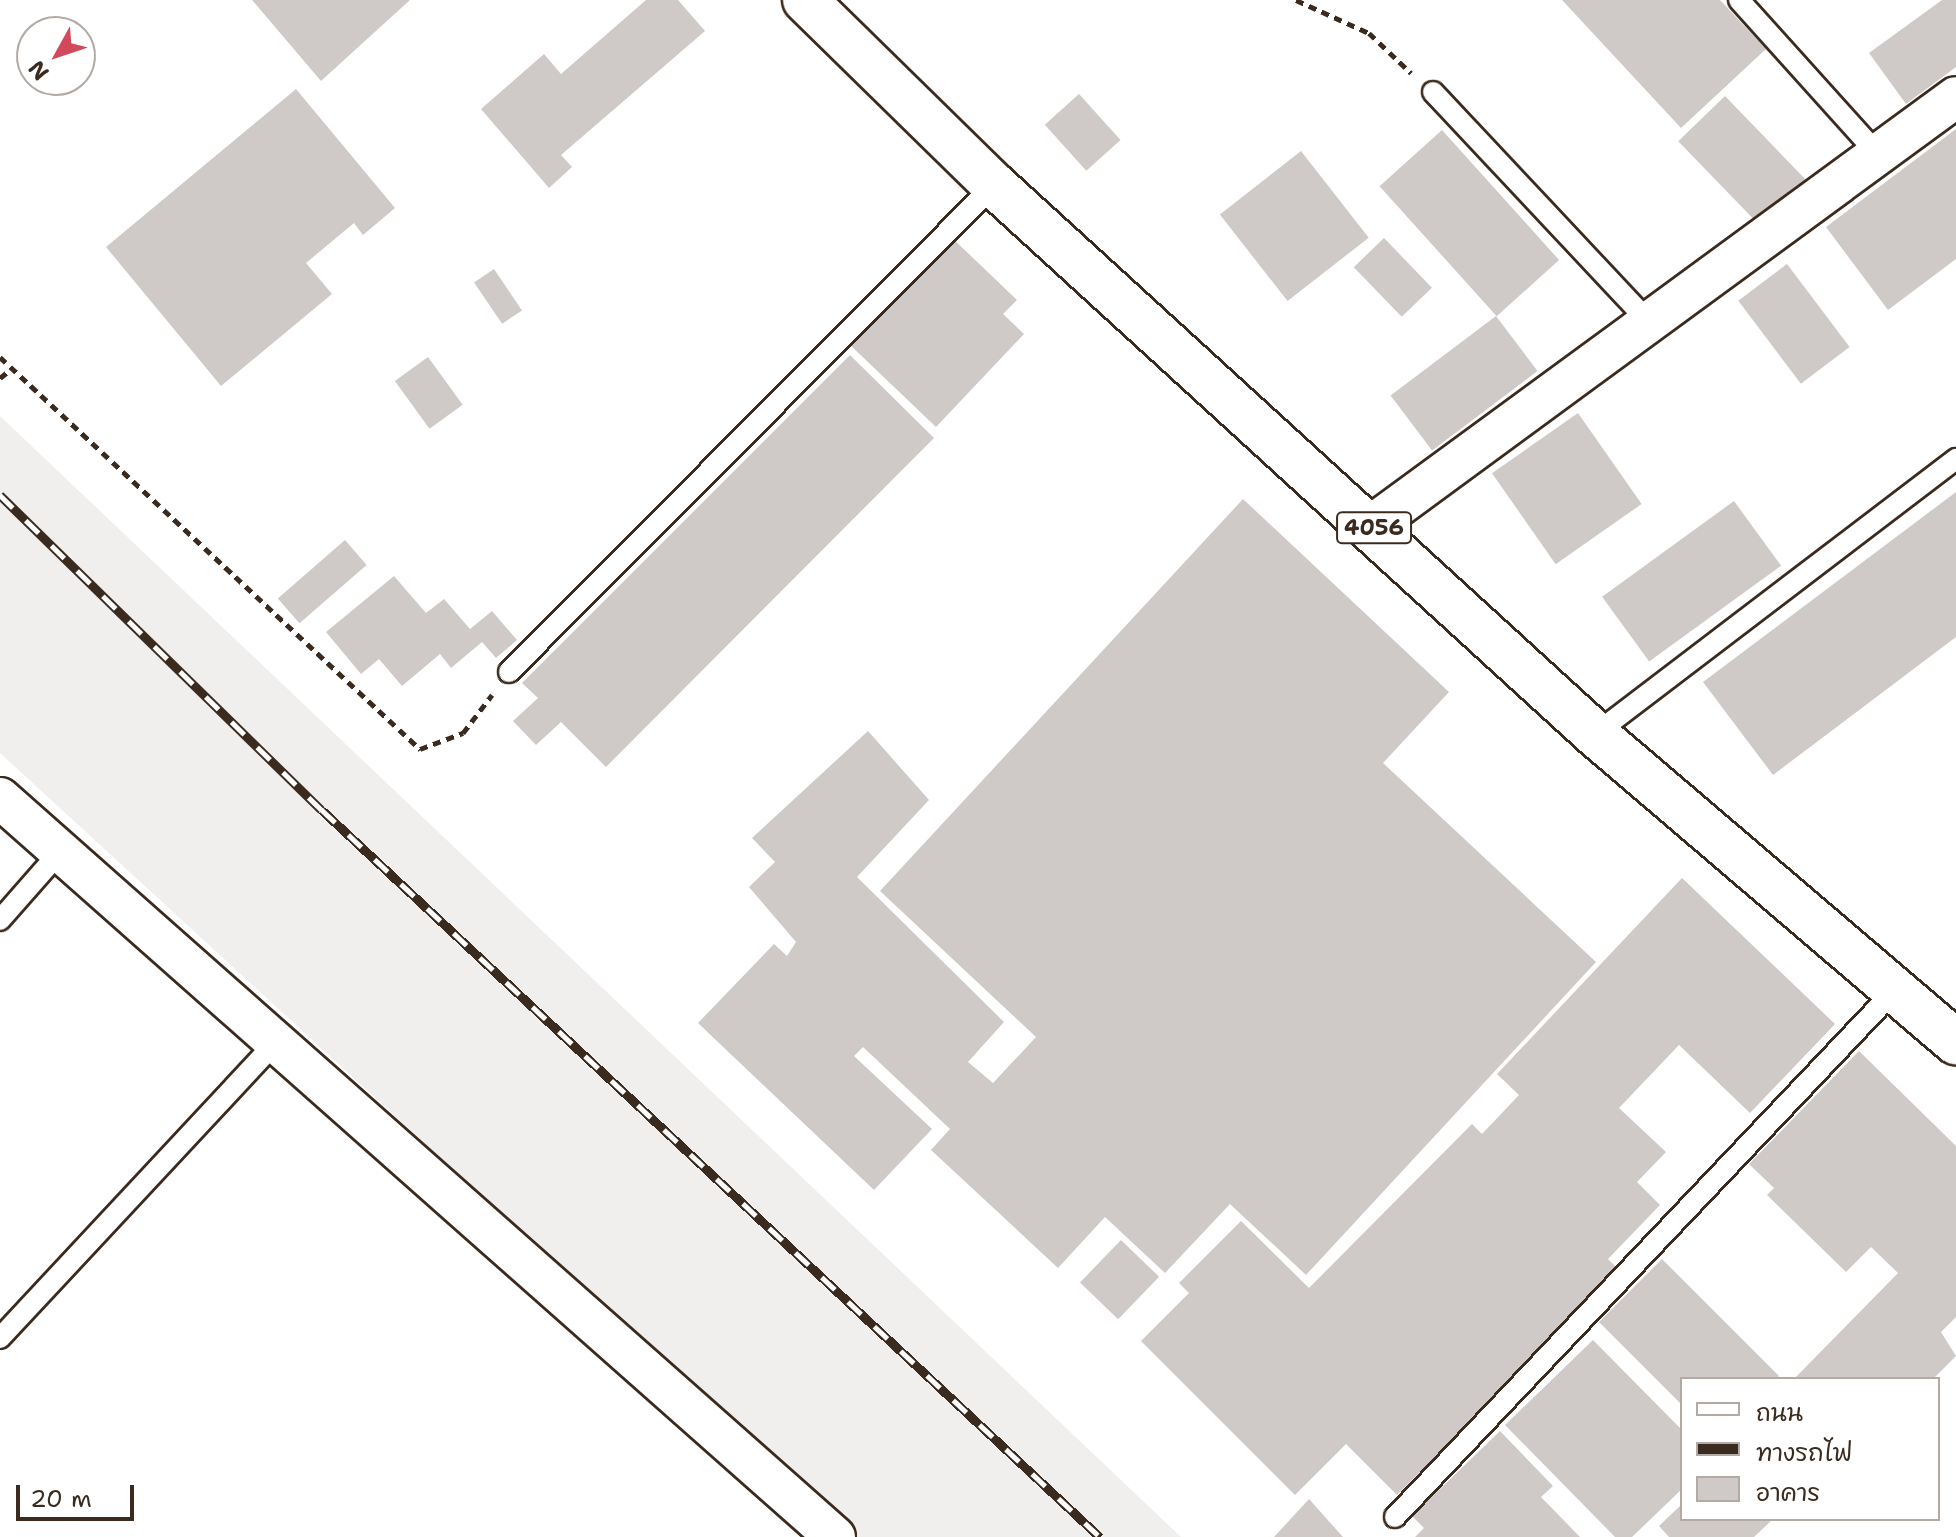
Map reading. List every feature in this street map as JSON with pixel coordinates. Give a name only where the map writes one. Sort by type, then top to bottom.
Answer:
[{"type":"main road","name":"4056","points":[[805,0],[994,185],[1371,526],[1595,734],[1892,993],[1956,1042]]},
{"type":"street","points":[[1371,526],[1652,325],[1877,153],[1956,97]]},
{"type":"street","points":[[0,798],[58,854],[276,1042],[835,1537]]},
{"type":"lane","points":[[1739,0],[1877,153]]},
{"type":"lane","points":[[1433,92],[1652,325]]},
{"type":"lane","points":[[509,672],[994,185]]},
{"type":"lane","points":[[1595,734],[1956,459]]},
{"type":"lane","points":[[0,920],[58,854]]},
{"type":"lane","points":[[1395,1517],[1892,993]]},
{"type":"lane","points":[[0,1338],[276,1042]]},
{"type":"path","points":[[1296,0],[1369,33],[1433,92]]},
{"type":"path","points":[[0,357],[420,749],[463,733],[509,672]]},
{"type":"path","points":[[0,378],[11,369]]},
{"type":"shaded area","points":[[0,416],[1181,1537],[853,1537],[0,753]]},
{"type":"building","points":[[252,0],[410,0],[321,81]]},
{"type":"building","points":[[646,0],[678,0],[705,31],[561,155],[572,167],[549,188],[481,109],[544,54],[561,74]]},
{"type":"building","points":[[1562,0],[1720,0],[1766,49],[1681,128]]},
{"type":"building","points":[[1942,0],[1956,0],[1956,67],[1906,104],[1869,53]]},
{"type":"building","points":[[296,89],[395,208],[363,235],[354,223],[306,263],[332,294],[221,386],[106,247]]},
{"type":"building","points":[[1079,94],[1120,140],[1086,171],[1045,125]]},
{"type":"building","points":[[1725,96],[1806,180],[1760,225],[1678,141]]},
{"type":"building","points":[[1956,129],[1956,259],[1888,310],[1826,227]]},
{"type":"building","points":[[1442,130],[1559,260],[1497,316],[1380,186]]},
{"type":"building","points":[[1301,151],[1369,238],[1288,301],[1220,214]]},
{"type":"building","points":[[949,235],[1017,300],[1003,314],[1024,334],[936,427],[848,343]]},
{"type":"building","points":[[1384,238],[1432,288],[1402,317],[1354,267]]},
{"type":"building","points":[[1787,264],[1850,347],[1801,384],[1738,301]]},
{"type":"building","points":[[494,269],[522,310],[502,324],[474,282]]},
{"type":"building","points":[[1496,316],[1538,371],[1432,451],[1391,395]]},
{"type":"building","points":[[850,355],[934,438],[606,767],[561,722],[536,745],[513,721],[538,698],[522,683]]},
{"type":"building","points":[[428,357],[463,405],[430,429],[395,381]]},
{"type":"building","points":[[1578,413],[1642,504],[1556,564],[1492,473]]},
{"type":"building","points":[[1956,492],[1956,637],[1773,775],[1703,682]]},
{"type":"building","points":[[1243,499],[1449,692],[1383,763],[1596,962],[1306,1275],[1230,1204],[1165,1273],[1105,1217],[1058,1268],[931,1150],[950,1129],[863,1047],[854,1056],[932,1129],[874,1190],[698,1023],[774,944],[787,956],[796,942],[749,887],[775,862],[752,838],[868,731],[929,800],[857,877],[1004,1022],[968,1062],[993,1083],[1036,1037],[880,891]]},
{"type":"building","points":[[1734,501],[1781,566],[1649,662],[1602,597]]},
{"type":"building","points":[[345,540],[367,565],[299,623],[278,598]]},
{"type":"building","points":[[394,576],[426,613],[444,599],[470,629],[492,611],[517,640],[496,658],[482,642],[451,668],[440,654],[402,686],[379,659],[361,674],[326,632]]},
{"type":"building","points":[[1682,878],[1835,1024],[1750,1113],[1679,1045],[1619,1108],[1666,1152],[1637,1182],[1660,1205],[1608,1259],[1620,1271],[1397,1495],[1346,1444],[1295,1495],[1141,1341],[1189,1293],[1179,1283],[1241,1221],[1309,1288],[1472,1124],[1482,1134],[1519,1095],[1497,1074]]},
{"type":"building","points":[[1859,1051],[1956,1146],[1956,1317],[1941,1332],[1956,1356],[1935,1377],[1796,1377],[1898,1273],[1871,1247],[1846,1272],[1767,1195],[1774,1188],[1749,1164]]},
{"type":"building","points":[[1121,1240],[1159,1277],[1118,1319],[1080,1282]]},
{"type":"building","points":[[1662,1259],[1779,1376],[1680,1377],[1680,1403],[1599,1322]]},
{"type":"building","points":[[1593,1340],[1680,1428],[1680,1491],[1632,1537],[1615,1537],[1505,1425]]},
{"type":"building","points":[[1500,1431],[1553,1486],[1541,1497],[1580,1537],[1415,1537],[1424,1528],[1412,1516]]},
{"type":"building","points":[[1309,1499],[1343,1537],[1274,1537]]},
{"type":"building","points":[[1680,1506],[1680,1521],[1771,1521],[1754,1537],[1669,1537],[1659,1526]]},
{"type":"railway","points":[[0,495],[322,810],[1100,1537]]}]
